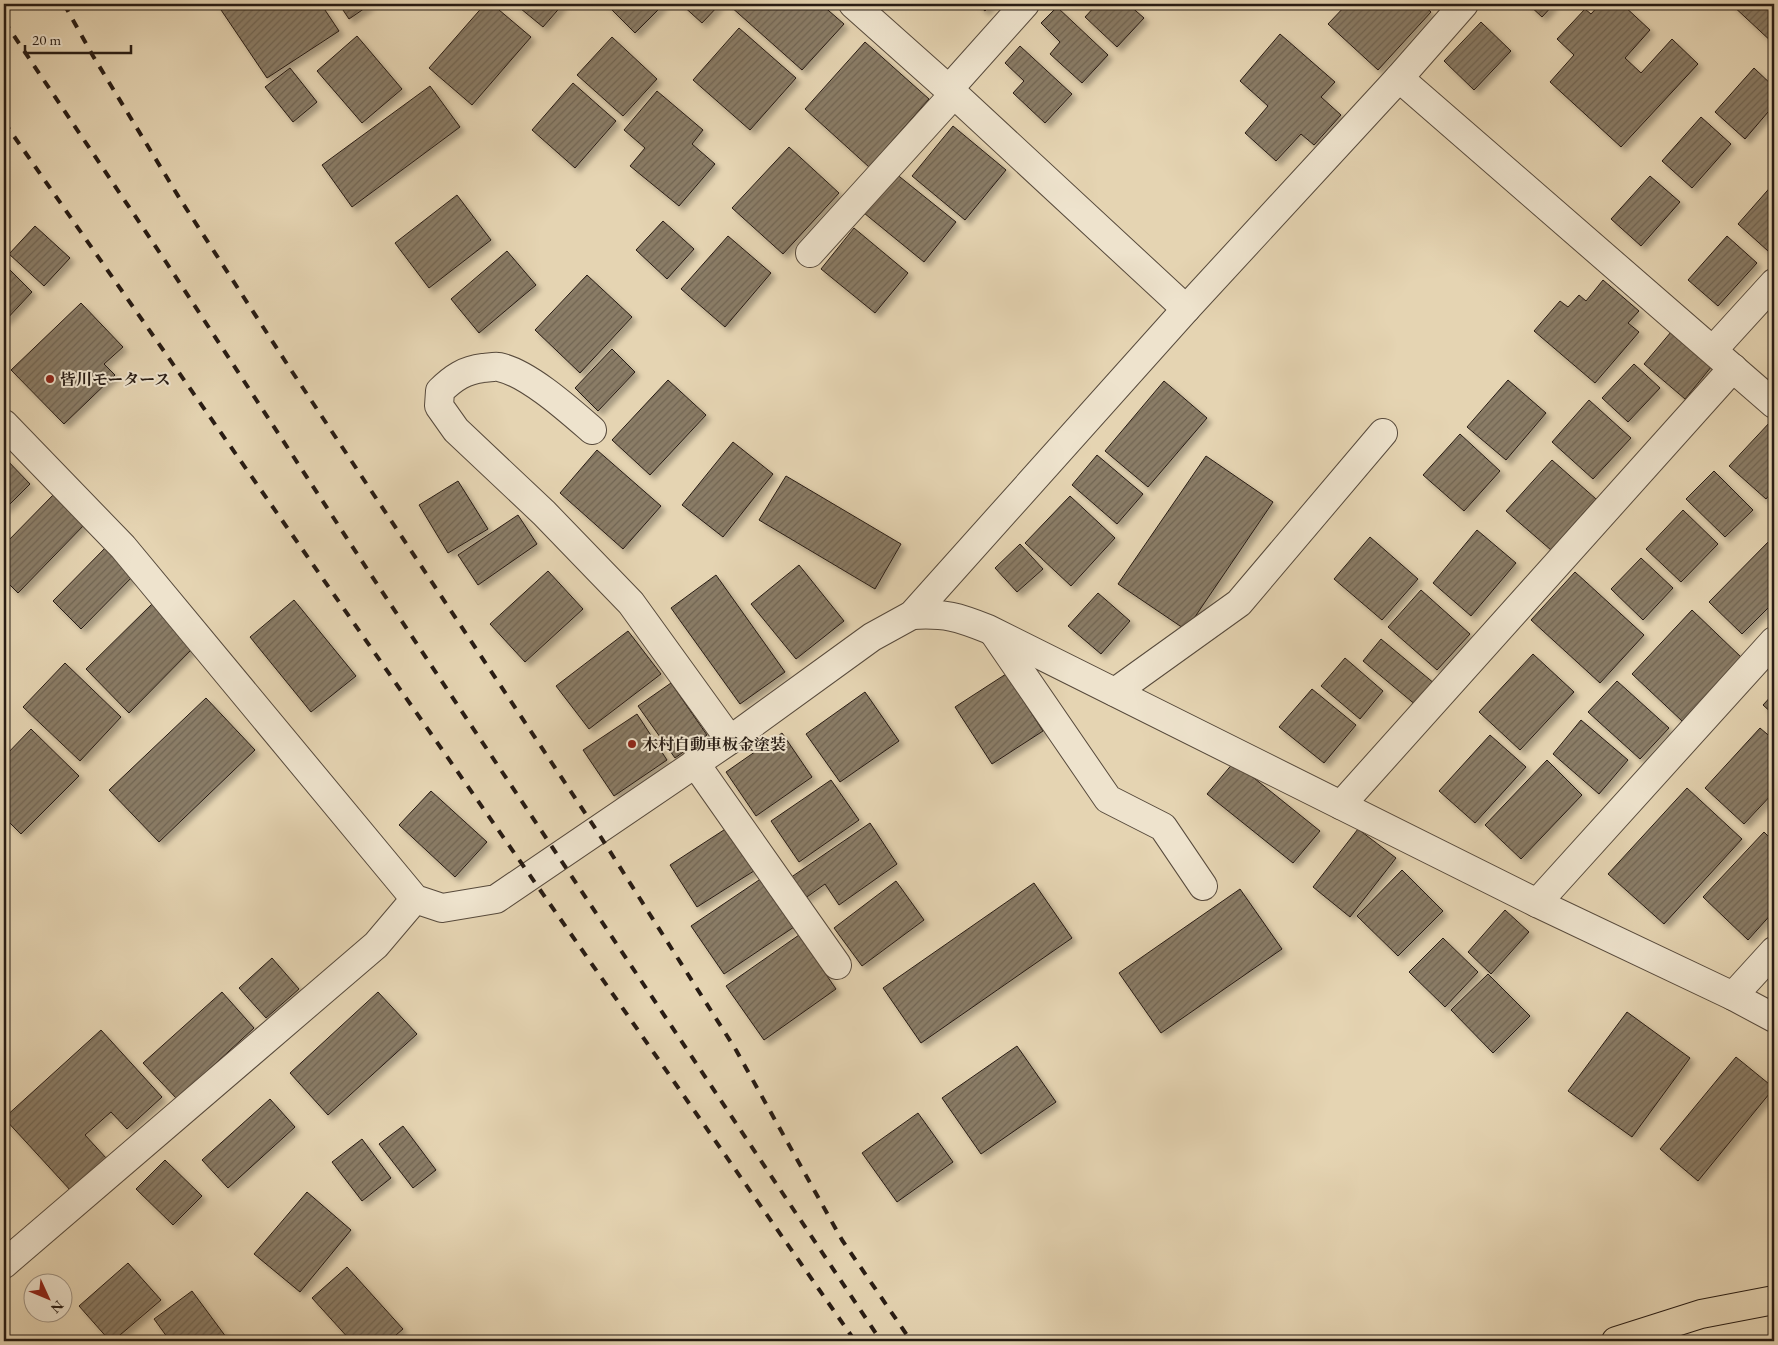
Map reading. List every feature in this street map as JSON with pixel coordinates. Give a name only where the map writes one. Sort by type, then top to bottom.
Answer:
[{"type":"highway","points":[[1616,1341],[1701,1314],[1774,1300]]},
{"type":"street","points":[[853,4],[952,91],[1186,309]]},
{"type":"street","points":[[810,253],[952,91],[1025,4]]},
{"type":"street","points":[[4,424],[124,547],[416,898],[442,908],[496,899],[730,740],[872,637],[912,615],[1186,309],[1399,78],[1464,4]]},
{"type":"street","points":[[1399,78],[1774,404]]},
{"type":"street","points":[[1341,805],[1723,359],[1774,283]]},
{"type":"street","points":[[592,430],[538,387],[513,372],[497,367],[472,369],[462,373],[448,383],[440,392],[439,406],[456,430],[544,513],[631,603],[730,740]]},
{"type":"street","points":[[1115,692],[1239,603],[1383,433]]},
{"type":"street","points":[[912,615],[934,614],[958,617],[993,631],[1537,903],[1733,996],[1774,1018]]},
{"type":"street","points":[[993,631],[1108,799],[1163,827],[1203,886]]},
{"type":"street","points":[[1537,903],[1774,641]]},
{"type":"street","points":[[695,763],[837,964]]},
{"type":"street","points":[[4,1264],[376,945],[416,898]]},
{"type":"street","points":[[1733,996],[1774,951]]},
{"type":"building","points":[[217,4],[321,4],[339,31],[267,78]]},
{"type":"building","points":[[339,4],[371,4],[349,19]]},
{"type":"building","points":[[485,4],[492,4],[531,37],[472,105],[429,68]]},
{"type":"building","points":[[515,4],[563,4],[543,27]]},
{"type":"building","points":[[606,4],[664,4],[635,33]]},
{"type":"building","points":[[681,4],[720,4],[702,23]]},
{"type":"building","points":[[732,4],[821,4],[844,24],[802,70],[730,6]]},
{"type":"building","points":[[977,4],[991,4],[985,11]]},
{"type":"building","points":[[1094,4],[1128,4],[1144,18],[1117,47],[1085,17],[1096,5]]},
{"type":"building","points":[[1347,4],[1422,4],[1431,12],[1378,70],[1328,24]]},
{"type":"building","points":[[1528,4],[1554,4],[1542,17]]},
{"type":"building","points":[[1600,4],[1622,4],[1650,30],[1625,58],[1641,73],[1672,39],[1698,64],[1621,147],[1550,82],[1574,55],[1557,39],[1585,9],[1591,14]]},
{"type":"building","points":[[1731,4],[1774,4],[1774,44]]},
{"type":"building","points":[[1057,7],[1108,55],[1082,83],[1050,54],[1060,42],[1041,23]]},
{"type":"building","points":[[1481,22],[1511,51],[1474,90],[1444,61]]},
{"type":"building","points":[[739,28],[796,78],[750,130],[693,80]]},
{"type":"building","points":[[1280,34],[1335,82],[1321,97],[1341,115],[1314,145],[1301,134],[1276,161],[1245,133],[1268,106],[1240,81]]},
{"type":"building","points":[[357,36],[402,89],[362,123],[317,71]]},
{"type":"building","points":[[612,37],[657,79],[623,116],[577,75]]},
{"type":"building","points":[[865,42],[929,99],[869,167],[805,109]]},
{"type":"building","points":[[1020,46],[1072,94],[1045,123],[1013,93],[1024,81],[1005,63]]},
{"type":"building","points":[[290,68],[317,102],[293,122],[265,87]]},
{"type":"building","points":[[1754,68],[1774,87],[1774,105],[1745,139],[1715,112]]},
{"type":"building","points":[[573,83],[616,121],[575,168],[532,130]]},
{"type":"building","points":[[430,86],[460,127],[352,207],[322,165]]},
{"type":"building","points":[[657,91],[703,130],[692,144],[715,164],[679,206],[630,166],[645,148],[624,130]]},
{"type":"building","points":[[1701,117],[1731,144],[1692,188],[1662,161]]},
{"type":"building","points":[[953,126],[1006,170],[965,220],[912,176]]},
{"type":"building","points":[[789,147],[839,193],[783,254],[732,208]]},
{"type":"building","points":[[895,173],[956,222],[924,262],[864,213]]},
{"type":"building","points":[[1650,176],[1680,202],[1641,246],[1611,219]]},
{"type":"building","points":[[1774,183],[1774,244],[1768,251],[1738,224]]},
{"type":"building","points":[[457,195],[491,240],[429,288],[395,243]]},
{"type":"building","points":[[663,221],[694,249],[667,279],[636,250]]},
{"type":"building","points":[[35,226],[70,258],[44,286],[9,254]]},
{"type":"building","points":[[854,228],[908,273],[875,313],[821,269]]},
{"type":"building","points":[[728,236],[771,273],[725,327],[681,289]]},
{"type":"building","points":[[1727,236],[1757,263],[1718,306],[1688,280]]},
{"type":"building","points":[[507,251],[536,285],[479,333],[451,299]]},
{"type":"building","points":[[4,264],[32,292],[4,322]]},
{"type":"building","points":[[587,275],[632,317],[580,373],[535,330]]},
{"type":"building","points":[[1603,280],[1639,311],[1628,323],[1639,332],[1595,383],[1534,331],[1560,301],[1568,307],[1579,295],[1586,301]]},
{"type":"building","points":[[81,303],[123,347],[104,364],[115,375],[64,424],[11,370]]},
{"type":"building","points":[[1671,332],[1712,366],[1685,399],[1644,364]]},
{"type":"building","points":[[612,349],[635,372],[598,411],[575,388]]},
{"type":"building","points":[[1634,364],[1660,388],[1628,422],[1602,398]]},
{"type":"building","points":[[668,380],[706,415],[650,475],[612,440]]},
{"type":"building","points":[[1508,380],[1546,413],[1506,460],[1467,427]]},
{"type":"building","points":[[1164,381],[1207,418],[1148,487],[1105,451]]},
{"type":"building","points":[[1589,400],[1631,438],[1593,479],[1552,442]]},
{"type":"building","points":[[1771,421],[1774,424],[1774,490],[1766,499],[1729,466]]},
{"type":"building","points":[[1460,434],[1500,471],[1464,511],[1423,475]]},
{"type":"building","points":[[733,442],[773,474],[723,537],[682,505]]},
{"type":"building","points":[[597,450],[661,506],[623,549],[560,493]]},
{"type":"building","points":[[1097,455],[1143,494],[1117,524],[1072,485]]},
{"type":"building","points":[[1206,456],[1273,502],[1186,630],[1118,584]]},
{"type":"building","points":[[4,457],[30,484],[4,510]]},
{"type":"building","points":[[1552,460],[1596,499],[1551,550],[1506,511]]},
{"type":"building","points":[[1714,471],[1753,510],[1725,537],[1686,499]]},
{"type":"building","points":[[786,476],[901,544],[875,589],[759,520]]},
{"type":"building","points":[[458,481],[488,529],[448,553],[419,505]]},
{"type":"building","points":[[56,492],[87,522],[18,593],[4,579],[4,545]]},
{"type":"building","points":[[1070,496],[1115,538],[1071,586],[1025,543]]},
{"type":"building","points":[[1683,510],[1718,544],[1681,582],[1646,549]]},
{"type":"building","points":[[518,515],[537,544],[478,585],[458,555]]},
{"type":"building","points":[[1477,530],[1516,563],[1471,616],[1433,583]]},
{"type":"building","points":[[1774,536],[1774,602],[1742,634],[1709,602]]},
{"type":"building","points":[[1370,537],[1418,579],[1382,620],[1334,579]]},
{"type":"building","points":[[109,544],[137,572],[81,629],[53,601]]},
{"type":"building","points":[[1020,544],[1043,569],[1017,592],[995,568]]},
{"type":"building","points":[[1641,558],[1673,588],[1643,620],[1611,589]]},
{"type":"building","points":[[799,565],[844,621],[796,659],[751,604]]},
{"type":"building","points":[[548,571],[583,609],[525,662],[490,624]]},
{"type":"building","points":[[1575,572],[1644,635],[1600,683],[1531,620]]},
{"type":"building","points":[[716,575],[785,672],[740,704],[671,608]]},
{"type":"building","points":[[1421,590],[1470,634],[1437,670],[1388,627]]},
{"type":"building","points":[[1098,593],[1130,621],[1101,654],[1068,626]]},
{"type":"building","points":[[294,600],[356,676],[311,712],[250,637]]},
{"type":"building","points":[[152,604],[195,646],[129,713],[86,669]]},
{"type":"building","points":[[1692,610],[1742,658],[1682,721],[1632,674]]},
{"type":"building","points":[[628,631],[661,674],[589,729],[556,686]]},
{"type":"building","points":[[1381,639],[1435,684],[1417,706],[1363,661]]},
{"type":"building","points":[[1533,654],[1574,692],[1520,750],[1479,712]]},
{"type":"building","points":[[1345,658],[1383,691],[1360,719],[1321,686]]},
{"type":"building","points":[[65,663],[121,717],[80,761],[23,707]]},
{"type":"building","points":[[1006,674],[1043,731],[992,764],[955,707]]},
{"type":"building","points":[[1617,681],[1669,728],[1640,759],[1588,712]]},
{"type":"building","points":[[671,683],[707,735],[675,758],[638,706]]},
{"type":"building","points":[[1312,689],[1356,725],[1324,763],[1279,727]]},
{"type":"building","points":[[865,692],[899,741],[840,782],[806,734]]},
{"type":"building","points":[[1774,693],[1774,715],[1763,705]]},
{"type":"building","points":[[206,698],[255,750],[159,842],[109,790]]},
{"type":"building","points":[[637,714],[667,760],[614,796],[583,750]]},
{"type":"building","points":[[1581,720],[1628,760],[1599,794],[1553,754]]},
{"type":"building","points":[[1760,728],[1774,740],[1774,792],[1744,824],[1705,788]]},
{"type":"building","points":[[31,729],[79,776],[21,834],[4,817],[4,757]]},
{"type":"building","points":[[782,733],[812,777],[756,816],[726,772]]},
{"type":"building","points":[[1490,735],[1526,767],[1475,823],[1439,791]]},
{"type":"building","points":[[1547,760],[1582,795],[1521,859],[1485,825]]},
{"type":"building","points":[[1234,762],[1320,831],[1293,863],[1207,794]]},
{"type":"building","points":[[831,780],[859,820],[799,862],[771,821]]},
{"type":"building","points":[[1687,788],[1742,839],[1664,924],[1608,874]]},
{"type":"building","points":[[431,791],[487,842],[455,877],[399,825]]},
{"type":"building","points":[[870,823],[897,864],[839,905],[825,884],[804,899],[790,878]]},
{"type":"building","points":[[730,826],[757,869],[697,907],[670,865]]},
{"type":"building","points":[[1358,829],[1396,858],[1350,917],[1313,887]]},
{"type":"building","points":[[1764,832],[1774,842],[1774,911],[1748,940],[1703,897]]},
{"type":"building","points":[[1402,870],[1443,911],[1398,956],[1357,916]]},
{"type":"building","points":[[762,878],[794,927],[724,974],[691,926]]},
{"type":"building","points":[[896,881],[924,920],[862,966],[834,928]]},
{"type":"building","points":[[1034,883],[1072,938],[921,1043],[883,988]]},
{"type":"building","points":[[1240,889],[1282,949],[1161,1033],[1119,973]]},
{"type":"building","points":[[1505,910],[1529,932],[1491,974],[1468,952]]},
{"type":"building","points":[[799,935],[836,989],[764,1040],[726,986]]},
{"type":"building","points":[[1443,938],[1478,972],[1445,1007],[1409,972]]},
{"type":"building","points":[[272,958],[299,989],[266,1018],[239,988]]},
{"type":"building","points":[[1488,974],[1530,1016],[1493,1053],[1451,1010]]},
{"type":"building","points":[[222,992],[254,1028],[177,1099],[143,1063]]},
{"type":"building","points":[[378,992],[417,1034],[328,1115],[290,1073]]},
{"type":"building","points":[[1627,1012],[1690,1058],[1632,1137],[1568,1091]]},
{"type":"building","points":[[101,1030],[162,1097],[127,1129],[111,1112],[85,1135],[107,1159],[71,1191],[4,1118]]},
{"type":"building","points":[[1017,1046],[1056,1102],[981,1154],[942,1098]]},
{"type":"building","points":[[1736,1057],[1774,1088],[1698,1181],[1660,1149]]},
{"type":"building","points":[[270,1099],[295,1127],[228,1188],[202,1160]]},
{"type":"building","points":[[918,1113],[953,1162],[897,1202],[862,1153]]},
{"type":"building","points":[[403,1126],[436,1170],[413,1188],[379,1144]]},
{"type":"building","points":[[362,1139],[391,1178],[362,1201],[332,1162]]},
{"type":"building","points":[[165,1160],[202,1196],[173,1225],[136,1189]]},
{"type":"building","points":[[307,1192],[351,1230],[300,1292],[254,1254]]},
{"type":"building","points":[[128,1263],[161,1300],[113,1341],[110,1341],[79,1306]]},
{"type":"building","points":[[347,1267],[403,1329],[389,1341],[351,1341],[312,1298]]},
{"type":"building","points":[[192,1291],[229,1341],[170,1341],[154,1319]]},
{"type":"railway","points":[[64,4],[93,56],[180,199],[289,367],[597,831],[736,1050],[842,1240],[911,1341]]},
{"type":"railway","points":[[4,21],[166,262],[369,572],[881,1341]]},
{"type":"railway","points":[[4,122],[855,1341]]},
{"type":"place","name":"皆川モータース","points":[[50,379]]},
{"type":"place","name":"木村自動車板金塗装","points":[[632,744]]}]
